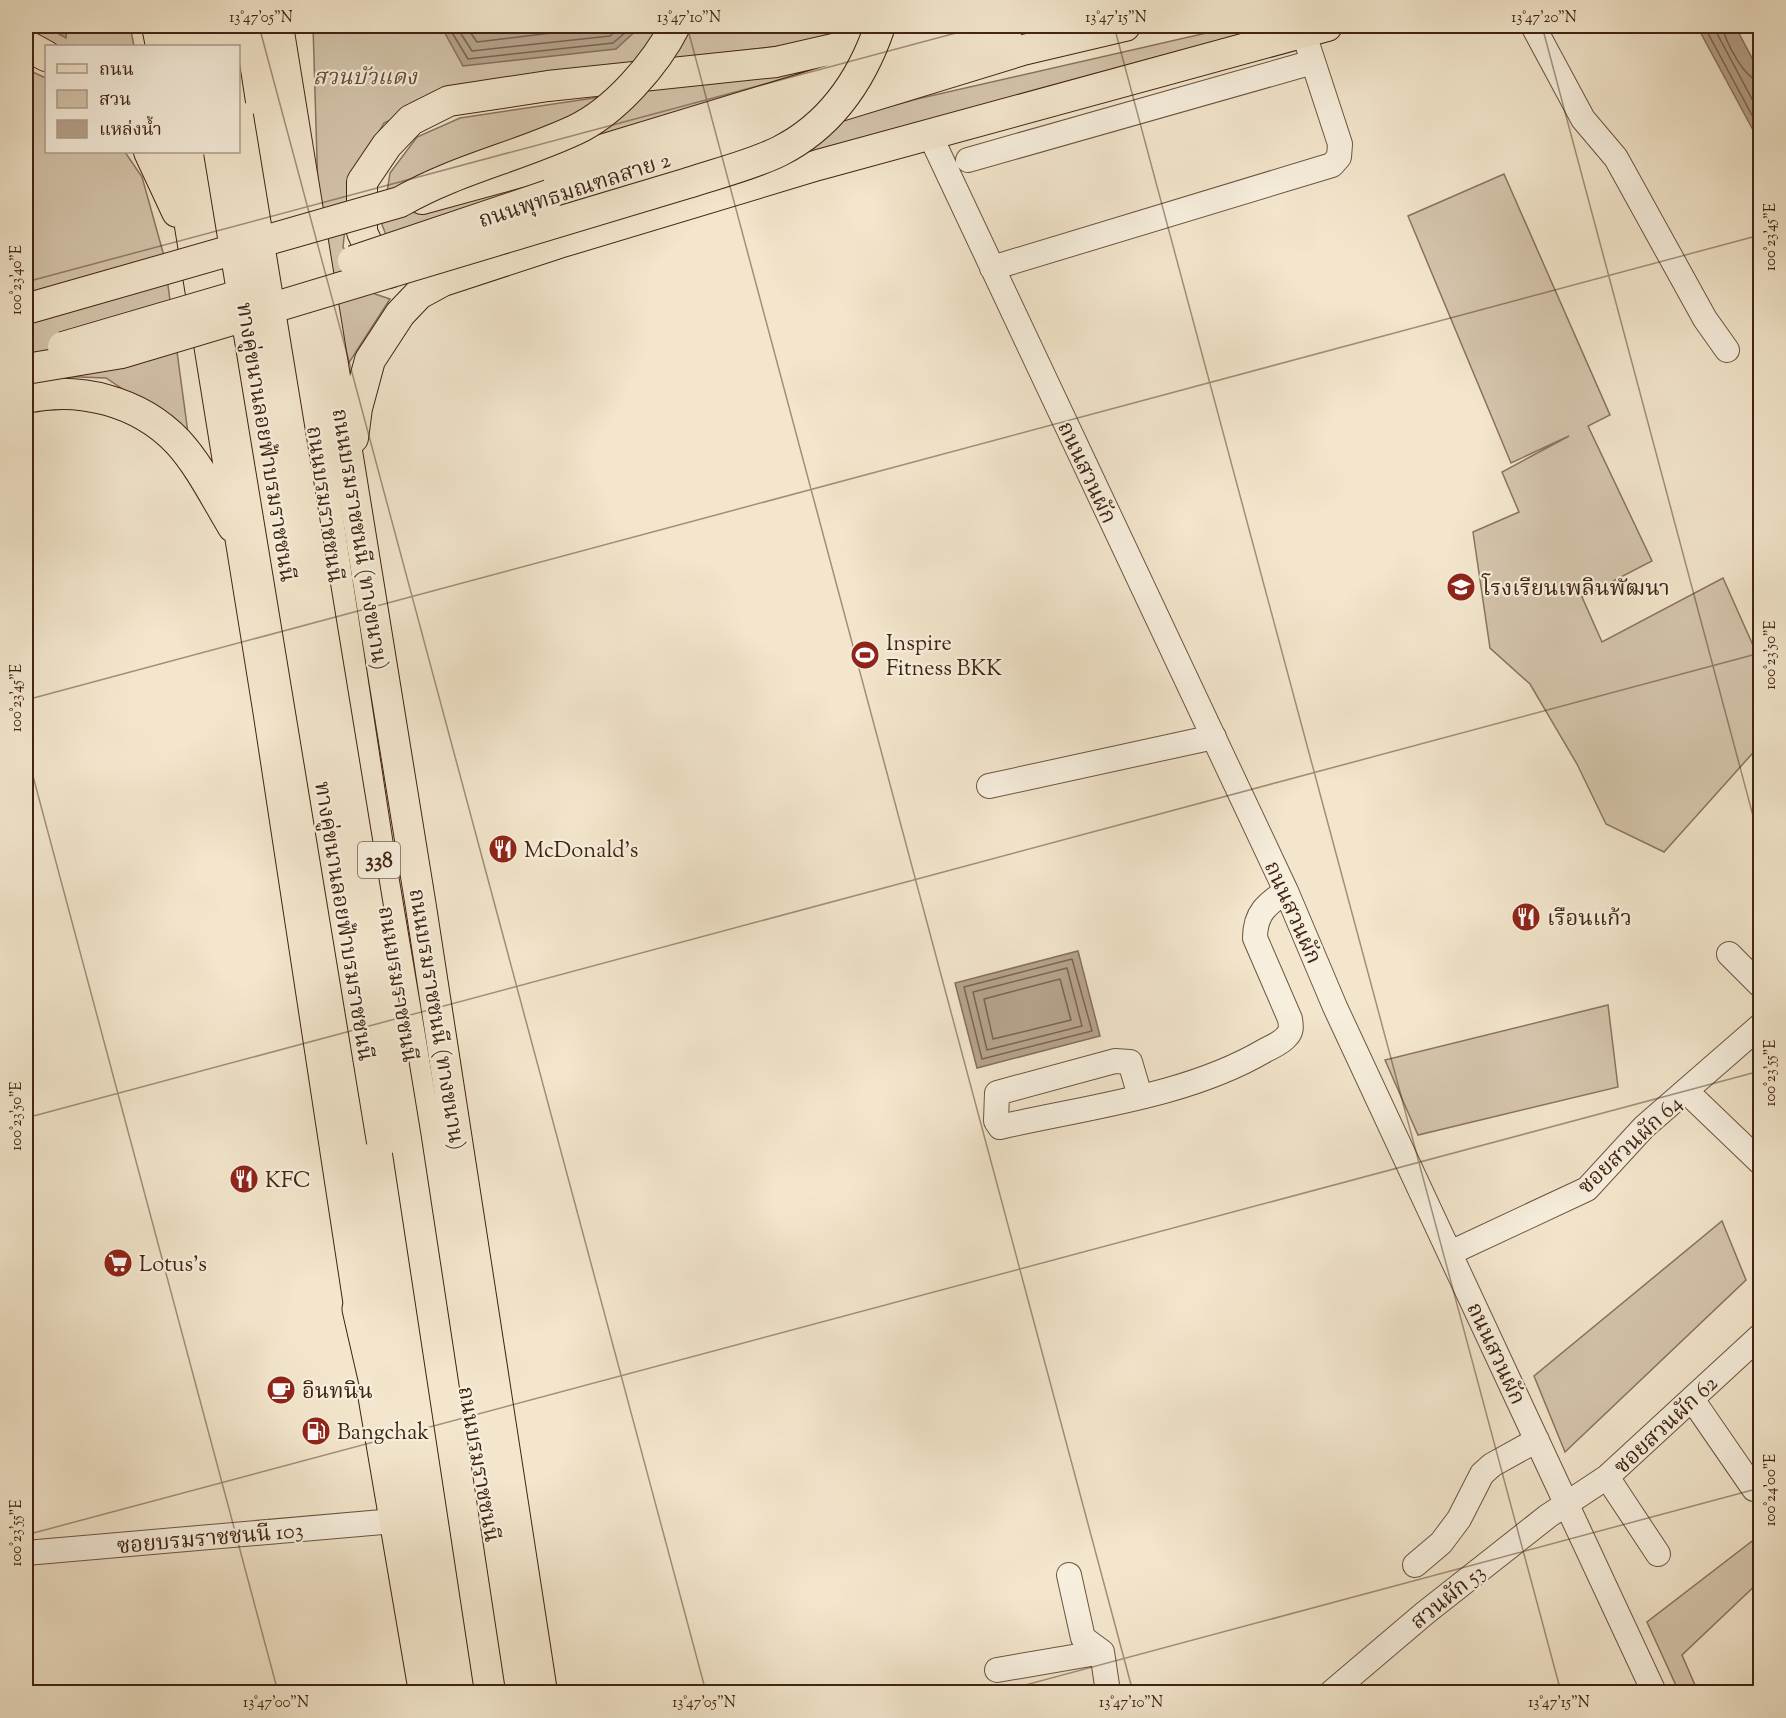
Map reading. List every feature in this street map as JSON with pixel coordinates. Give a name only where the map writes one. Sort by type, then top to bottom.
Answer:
[{"type":"highway","points":[[182,26],[185,45]]},
{"type":"highway","name":"ถนนบรมราชชนนี","points":[[251,26],[379,860],[519,1692]]},
{"type":"highway","points":[[201,153],[315,844],[446,1692]]},
{"type":"highway","points":[[359,1309],[446,1692]]},
{"type":"main road","points":[[157,26],[160,45]]},
{"type":"main road","points":[[199,26],[202,45]]},
{"type":"main road","points":[[224,26],[227,45]]},
{"type":"main road","name":"ถนนบรมราชชนนี (ทางขนาน)","points":[[278,26],[470,1221],[542,1692]]},
{"type":"main road","points":[[290,26],[296,131]]},
{"type":"main road","points":[[400,202],[429,185],[577,129],[616,101],[646,71],[675,26]]},
{"type":"main road","points":[[26,369],[122,353],[688,183],[780,151],[820,124],[838,107],[870,55],[880,26]]},
{"type":"main road","points":[[933,26],[776,62],[548,86],[448,101],[411,120],[387,145],[362,182],[362,232],[378,267],[416,285],[443,281],[715,195],[929,134],[1316,30]]},
{"type":"main road","name":"ถนนพุทธมณฑลสาย 2","points":[[26,309],[400,202],[431,198],[805,89],[1009,26]]},
{"type":"main road","name":"ถนนพุทธมณฑลสาย 2","points":[[26,360],[105,333],[330,269],[549,195],[1012,53],[1125,26]]},
{"type":"main road","points":[[26,45],[45,55]]},
{"type":"main road","name":"ทางคู่ขนานลอยฟ้าบรมราชชนนี","points":[[240,128],[406,1139],[490,1692]]},
{"type":"main road","points":[[149,153],[194,250]]},
{"type":"main road","points":[[178,153],[241,540],[359,1309],[424,1692]]},
{"type":"main road","name":"ทางคู่ขนานลอยฟ้าบรมราชชนนี","points":[[219,153],[382,1142],[463,1692]]},
{"type":"main road","points":[[349,468],[357,408],[370,360],[400,314],[419,294],[443,281]]},
{"type":"main road","points":[[26,398],[65,392],[91,395],[123,405],[157,424],[178,442],[192,461],[241,540]]},
{"type":"street","points":[[1533,26],[1583,119],[1616,159],[1705,319],[1727,350]]},
{"type":"street","points":[[992,268],[1332,165],[1339,157],[1340,144],[1313,63],[1316,30]]},
{"type":"street","points":[[968,160],[1313,63]]},
{"type":"street","name":"ถนนสวนผัก","points":[[929,134],[1286,891],[1335,1007],[1654,1692]]},
{"type":"street","points":[[989,786],[1063,768],[1214,737]]},
{"type":"street","points":[[1140,1096],[1130,1062],[1115,1061],[997,1093],[996,1120],[1000,1126],[1140,1096],[1189,1085],[1241,1064],[1286,1037],[1291,1028],[1290,1019],[1255,938],[1255,925],[1266,904],[1286,891]]},
{"type":"street","points":[[1729,954],[1761,985]]},
{"type":"street","name":"ซอยสวนผัก 64","points":[[1450,1253],[1587,1189],[1644,1127],[1761,1026]]},
{"type":"street","points":[[1686,1091],[1761,1162]]},
{"type":"street","name":"ซอยสวนผัก 62","points":[[1566,1505],[1607,1477],[1761,1336]]},
{"type":"street","points":[[1692,1399],[1754,1489]]},
{"type":"street","points":[[1415,1564],[1441,1543],[1459,1519],[1482,1474],[1492,1464],[1537,1440]]},
{"type":"street","points":[[1607,1477],[1658,1554]]},
{"type":"street","name":"สวนผัก 53","points":[[1332,1692],[1425,1613],[1566,1505]]},
{"type":"street","name":"ซอยบรมราชชนนี 103","points":[[26,1552],[394,1521]]},
{"type":"street","points":[[1069,1575],[1083,1638],[1102,1652],[1108,1692]]},
{"type":"street","points":[[997,1670],[1102,1652]]},
{"type":"green space","points":[[26,26],[130,26],[134,45],[56,45],[26,32]]},
{"type":"green space","name":"สวนบัวแดง","points":[[313,26],[885,26],[824,41],[677,58],[432,100],[384,123],[350,181],[343,247],[375,294],[390,299],[341,375],[318,192]]},
{"type":"green space","points":[[1237,26],[1288,26],[424,271],[387,237],[382,225],[390,173],[417,137],[460,118],[789,69],[858,54],[797,132],[917,99]]},
{"type":"green space","points":[[26,69],[45,78],[45,153],[126,153],[142,177],[164,256],[188,433],[106,378],[26,375]]},
{"type":"green space","points":[[1504,174],[1610,415],[1588,426],[1652,561],[1582,597],[1602,642],[1723,578],[1760,661],[1760,745],[1664,852],[1606,824],[1577,764],[1530,684],[1490,648],[1473,532],[1519,512],[1502,472],[1569,436],[1511,463],[1408,216]]},
{"type":"green space","points":[[1608,1005],[1618,1087],[1418,1135],[1385,1060]]},
{"type":"green space","points":[[1722,1221],[1746,1280],[1565,1452],[1534,1376]]},
{"type":"green space","points":[[1760,1535],[1760,1581],[1682,1655],[1698,1692],[1679,1692],[1647,1622]]},
{"type":"water","points":[[45,26],[67,26],[66,38]]},
{"type":"water","points":[[441,26],[641,26],[616,49],[463,66]]},
{"type":"water","points":[[1697,26],[1735,26],[1760,73],[1760,143]]},
{"type":"water","points":[[1078,951],[1100,1036],[977,1068],[955,983]]},
{"type":"place","name":"โรงเรียนเพลินพัฒนา","points":[[1461,587]]},
{"type":"place","name":"Inspire Fitness BKK","points":[[865,655]]},
{"type":"place","name":"McDonald's","points":[[503,849]]},
{"type":"place","name":"เรือนแก้ว","points":[[1526,917]]},
{"type":"place","name":"KFC","points":[[244,1179]]},
{"type":"place","name":"Lotus's","points":[[118,1263]]},
{"type":"place","name":"อินทนิน","points":[[281,1390]]},
{"type":"place","name":"Bangchak","points":[[316,1431]]}]
